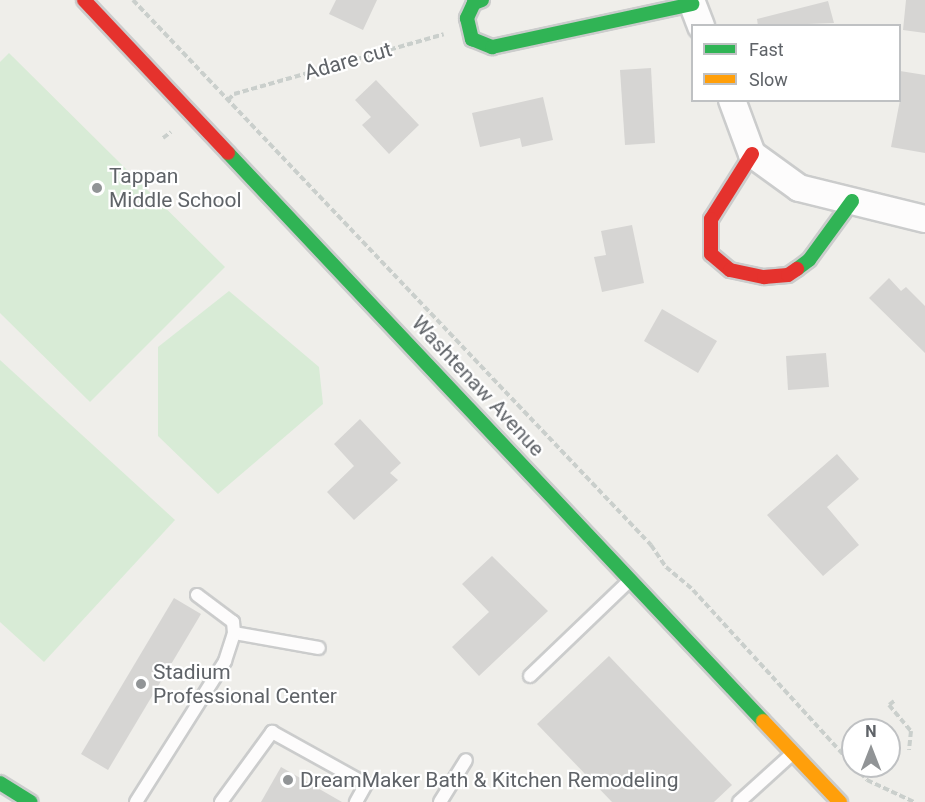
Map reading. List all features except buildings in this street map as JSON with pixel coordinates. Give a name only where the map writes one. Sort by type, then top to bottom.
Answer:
[{"type":"main road","name":"Washtenaw Avenue","points":[[84,0],[840,802]]},
{"type":"main road","points":[[482,0],[474,3],[467,18],[472,39],[492,47],[695,10]]},
{"type":"main road","points":[[752,154],[711,219],[711,254],[730,270],[764,277],[788,275],[809,261],[852,201]]},
{"type":"main road","points":[[0,783],[31,802]]},
{"type":"street","points":[[733,102],[752,154],[799,188],[925,219]]},
{"type":"lane","points":[[531,676],[630,580]]},
{"type":"lane","points":[[136,802],[225,661],[234,633],[233,622],[197,596]]},
{"type":"lane","points":[[234,633],[319,648]]},
{"type":"lane","points":[[221,802],[272,732],[366,784],[356,802]]},
{"type":"lane","points":[[740,802],[793,753]]},
{"type":"lane","points":[[440,802],[466,760]]},
{"type":"path","points":[[133,0],[651,544],[666,567],[693,590],[841,753]]},
{"type":"path","name":"Adare cut","points":[[228,100],[234,94],[446,34],[472,39]]},
{"type":"path","points":[[163,138],[171,132]]},
{"type":"path","points":[[894,701],[889,705],[911,731],[909,750]]},
{"type":"path","points":[[865,778],[914,802]]},
{"type":"green space","points":[[9,53],[225,267],[90,402],[0,313],[0,62]]},
{"type":"green space","points":[[229,291],[319,367],[323,404],[218,494],[158,436],[158,347]]},
{"type":"green space","points":[[0,360],[175,520],[44,662],[0,622]]},
{"type":"traffic: fast","points":[[482,0],[474,3],[467,18],[472,39],[492,47],[692,4]]},
{"type":"traffic: fast","points":[[228,153],[763,721]]},
{"type":"traffic: fast","points":[[797,269],[809,260],[852,201]]},
{"type":"traffic: fast","points":[[0,783],[31,802]]},
{"type":"traffic: slow","points":[[763,721],[840,802]]},
{"type":"traffic: jam","points":[[84,0],[228,153]]},
{"type":"traffic: jam","points":[[752,154],[711,219],[711,254],[730,270],[764,277],[788,275],[797,269]]},
{"type":"place","name":"Tappan Middle School","points":[[97,188]]},
{"type":"place","name":"Stadium Professional Center","points":[[141,684]]},
{"type":"place","name":"DreamMaker Bath & Kitchen Remodeling","points":[[288,780]]}]
